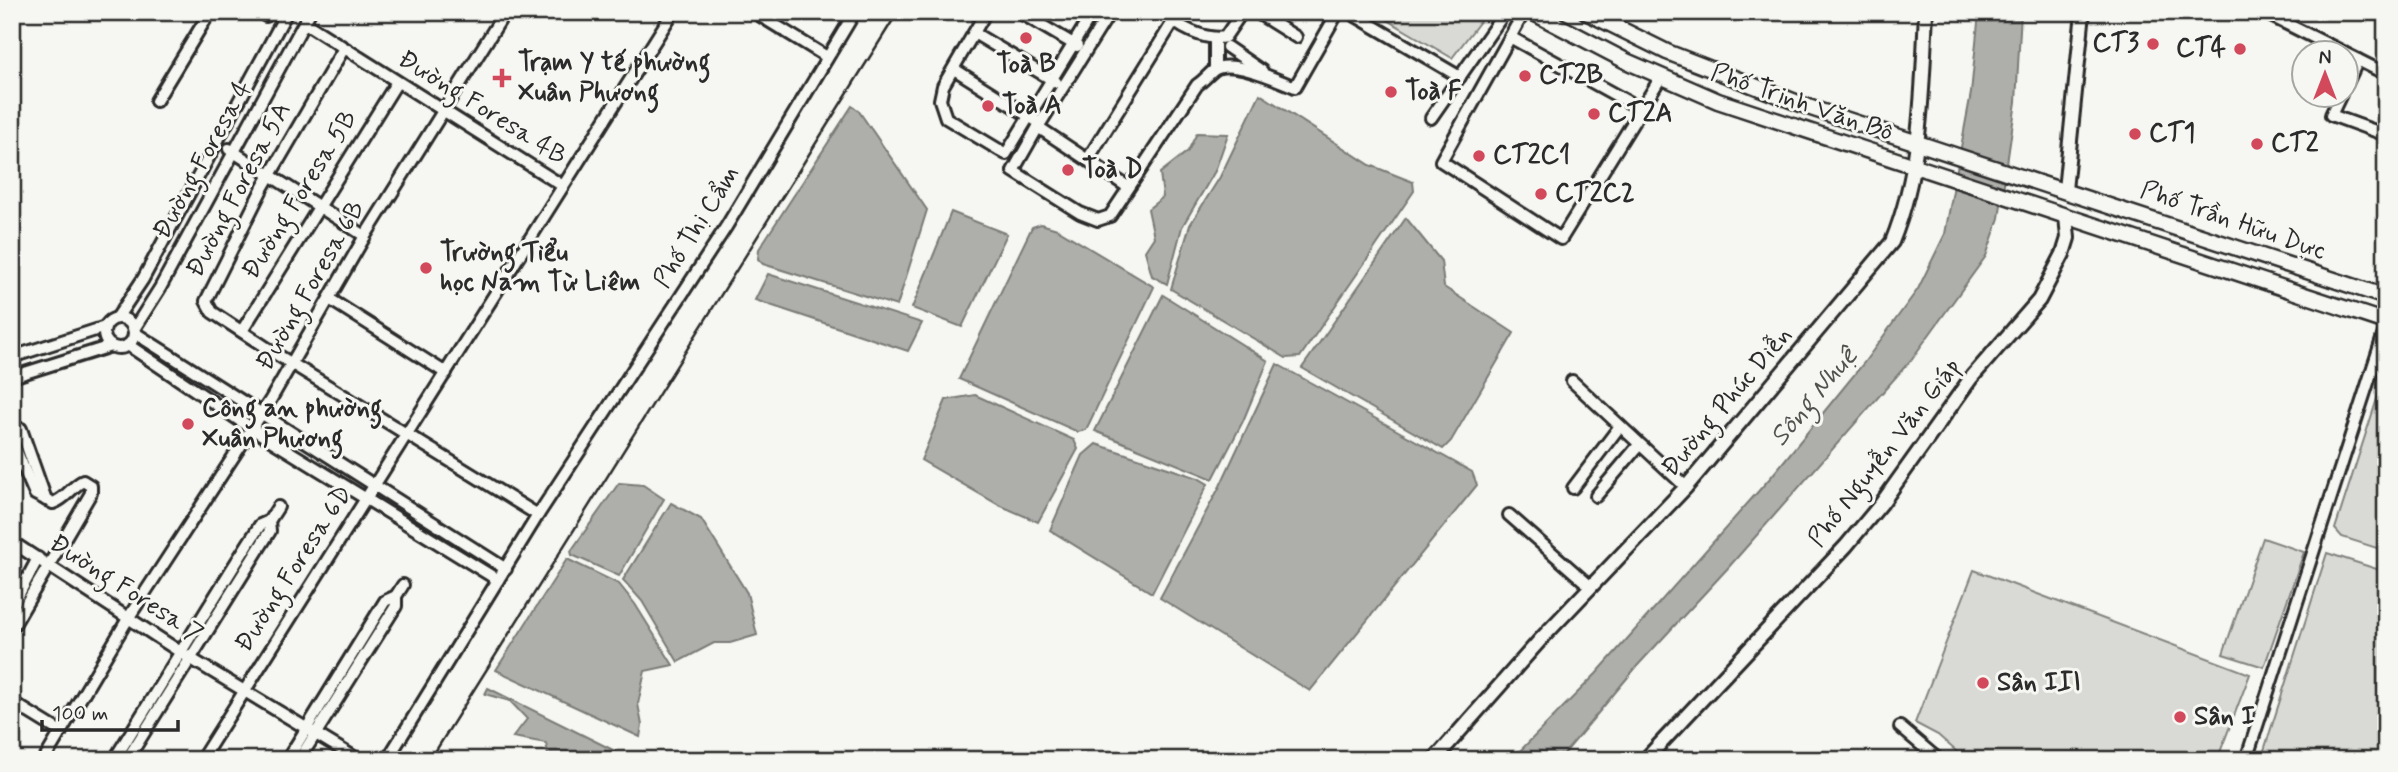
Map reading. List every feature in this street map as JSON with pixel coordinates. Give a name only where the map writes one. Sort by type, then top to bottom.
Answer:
[{"type":"main road","name":"Phố Trịnh Văn Bô","points":[[1532,12],[1661,77],[1797,129],[2066,216]]},
{"type":"main road","name":"Phố Trịnh Văn Bô","points":[[1586,12],[1667,52],[1737,80],[2065,190]]},
{"type":"main road","name":"Phố Trần Hữu Dực","points":[[2065,190],[2386,298]]},
{"type":"main road","name":"Phố Trần Hữu Dực","points":[[2066,216],[2386,325]]},
{"type":"street","points":[[156,101],[210,12]]},
{"type":"street","name":"Đường Foresa 4","points":[[117,318],[143,279],[287,12]]},
{"type":"street","name":"Đường Foresa 6B","points":[[44,760],[130,617],[292,364],[331,300],[365,236],[505,12]]},
{"type":"street","name":"Đường Foresa 6D","points":[[201,760],[673,12]]},
{"type":"street","points":[[754,12],[827,57]]},
{"type":"street","points":[[772,23],[778,12]]},
{"type":"street","name":"Phố Thị Cẩm","points":[[387,760],[538,515],[726,227],[855,12]]},
{"type":"street","points":[[986,12],[943,86],[940,100],[946,118],[1006,154],[1073,44],[1101,14]]},
{"type":"street","points":[[1019,12],[1085,51]]},
{"type":"street","points":[[1164,12],[1173,22],[1222,41],[1267,75]]},
{"type":"street","points":[[1101,14],[1085,51],[1013,171],[1080,213],[1098,220],[1110,216],[1197,85],[1215,68],[1222,41],[1242,12]]},
{"type":"street","points":[[1256,12],[1296,37]]},
{"type":"street","points":[[1215,68],[1233,67],[1267,75],[1295,87],[1338,12]]},
{"type":"street","points":[[1349,12],[1460,77]]},
{"type":"street","points":[[1431,118],[1505,12]]},
{"type":"street","points":[[1524,12],[1441,161],[1561,239],[1661,77]]},
{"type":"street","name":"Đường Phúc Diễn","points":[[1434,760],[1686,487],[1892,242],[1905,208],[1915,166],[1926,145],[1926,12]]},
{"type":"street","points":[[2065,190],[2083,12]]},
{"type":"street","points":[[2263,12],[2314,38]]},
{"type":"street","name":"Đường Foresa 4","points":[[134,331],[308,18]]},
{"type":"street","name":"Đường Foresa 4B","points":[[308,18],[344,48],[563,186]]},
{"type":"street","points":[[1088,159],[1173,22]]},
{"type":"street","points":[[974,33],[1063,87]]},
{"type":"street","points":[[1510,37],[1641,109]]},
{"type":"street","points":[[1222,41],[1233,67]]},
{"type":"street","name":"Đường Foresa 5A","points":[[344,48],[270,175],[206,301],[212,312],[292,364],[538,515]]},
{"type":"street","points":[[2360,61],[2386,74]]},
{"type":"street","points":[[954,69],[1029,116],[1128,187]]},
{"type":"street","name":"Đường Foresa 5B","points":[[242,331],[397,82]]},
{"type":"street","points":[[2334,108],[2331,115],[2386,135]]},
{"type":"street","points":[[218,143],[365,236]]},
{"type":"street","name":"Phố Nguyễn Văn Giáp","points":[[1645,760],[1881,504],[1970,378],[2039,300],[2063,254],[2068,238],[2066,216]]},
{"type":"street","points":[[331,300],[446,373]]},
{"type":"street","points":[[12,357],[105,327],[117,318],[130,322],[134,331],[260,415],[506,569]]},
{"type":"street","points":[[2245,760],[2386,325]]},
{"type":"street","points":[[105,327],[104,334],[110,346]]},
{"type":"street","points":[[12,377],[110,346],[120,348],[128,345],[134,331]]},
{"type":"street","points":[[128,345],[251,428],[498,580]]},
{"type":"street","points":[[1572,381],[1686,487]]},
{"type":"street","points":[[1573,488],[1620,426]]},
{"type":"street","points":[[12,430],[21,429],[46,500]]},
{"type":"street","points":[[12,441],[35,494],[53,503],[60,501],[83,481],[91,486],[91,493],[12,607]]},
{"type":"street","points":[[1595,496],[1639,445]]},
{"type":"street","points":[[127,760],[184,654],[260,525],[269,521],[278,507]]},
{"type":"street","points":[[1509,516],[1591,587]]},
{"type":"street","name":"Đường Foresa 7","points":[[12,542],[184,654],[359,760]]},
{"type":"street","points":[[12,628],[43,560]]},
{"type":"street","points":[[299,760],[311,731],[386,601],[396,596],[403,585]]},
{"type":"street","points":[[114,760],[184,654]]},
{"type":"street","points":[[12,702],[61,732]]},
{"type":"street","points":[[1900,727],[1939,760]]},
{"type":"street","points":[[287,760],[311,731]]},
{"type":"shaded area","points":[[1374,12],[1487,12],[1452,58]]},
{"type":"shaded area","points":[[1979,12],[2021,12],[2016,102],[1999,218],[1986,256],[1911,360],[1727,569],[1638,665],[1559,760],[1511,760],[1596,674],[1771,477],[1863,364],[1918,289],[1945,234],[1971,93]]},
{"type":"shaded area","points":[[1260,94],[1370,165],[1413,182],[1414,191],[1300,357],[1286,358],[1171,289],[1190,225],[1220,177]]},
{"type":"shaded area","points":[[852,106],[858,110],[927,210],[897,306],[763,264],[758,259],[759,249]]},
{"type":"shaded area","points":[[1197,133],[1228,134],[1215,171],[1182,227],[1167,284],[1152,276],[1145,251],[1154,237],[1148,209],[1163,197],[1160,173],[1188,151]]},
{"type":"shaded area","points":[[951,212],[1007,234],[962,327],[912,308]]},
{"type":"shaded area","points":[[1406,218],[1441,261],[1444,287],[1514,333],[1451,441],[1443,449],[1302,368]]},
{"type":"shaded area","points":[[1041,224],[1057,229],[1154,287],[1086,430],[1078,432],[959,379],[1032,227]]},
{"type":"shaded area","points":[[768,274],[922,323],[908,351],[755,300]]},
{"type":"shaded area","points":[[1163,295],[1268,361],[1243,421],[1213,479],[1095,431]]},
{"type":"shaded area","points":[[1277,364],[1472,472],[1477,485],[1310,691],[1160,598],[1220,486]]},
{"type":"shaded area","points":[[2386,371],[2386,551],[2342,537],[2335,529]]},
{"type":"shaded area","points":[[975,395],[1074,440],[1078,449],[1038,522],[999,505],[921,460],[946,400]]},
{"type":"shaded area","points":[[1096,444],[1198,478],[1208,484],[1152,593],[1050,530],[1083,455]]},
{"type":"shaded area","points":[[619,483],[643,485],[664,499],[619,576],[572,555],[571,551]]},
{"type":"shaded area","points":[[671,503],[701,519],[747,593],[757,635],[730,643],[714,643],[678,662],[642,601],[623,580]]},
{"type":"shaded area","points":[[2263,538],[2304,552],[2264,667],[2223,654]]},
{"type":"shaded area","points":[[2327,553],[2386,572],[2386,760],[2261,760]]},
{"type":"shaded area","points":[[567,559],[619,584],[635,604],[673,665],[645,671],[638,704],[642,725],[640,737],[496,670]]},
{"type":"shaded area","points":[[1974,570],[2250,674],[2217,760],[1966,760],[1938,735],[1915,723]]},
{"type":"shaded area","points":[[488,688],[615,751],[609,760],[540,760],[548,755],[546,743],[513,737],[527,719],[510,701],[485,694]]},
{"type":"railway","points":[[430,760],[898,12]]},
{"type":"place","name":"Toà B","points":[[1026,38]]},
{"type":"place","name":"CT3","points":[[2153,44]]},
{"type":"place","name":"CT4","points":[[2240,49]]},
{"type":"place","name":"CT2B","points":[[1525,76]]},
{"type":"place","name":"Trạm Y tế phường Xuân Phương","points":[[502,78]]},
{"type":"place","name":"Toà F","points":[[1391,92]]},
{"type":"place","name":"Toà A","points":[[988,106]]},
{"type":"place","name":"CT2A","points":[[1594,114]]},
{"type":"place","name":"CT1","points":[[2135,134]]},
{"type":"place","name":"CT2","points":[[2257,144]]},
{"type":"place","name":"CT2C1","points":[[1479,156]]},
{"type":"place","name":"Toà D","points":[[1068,170]]},
{"type":"place","name":"CT2C2","points":[[1541,194]]},
{"type":"place","name":"Trường Tiểu học Nam Từ Liêm","points":[[426,268]]},
{"type":"place","name":"Công an phường Xuân Phương","points":[[188,424]]},
{"type":"place","name":"Sân III","points":[[1983,683]]},
{"type":"place","name":"Sân I","points":[[2180,717]]},
{"type":"water label","name":"Sông Nhuệ","points":[[1814,397]]}]
